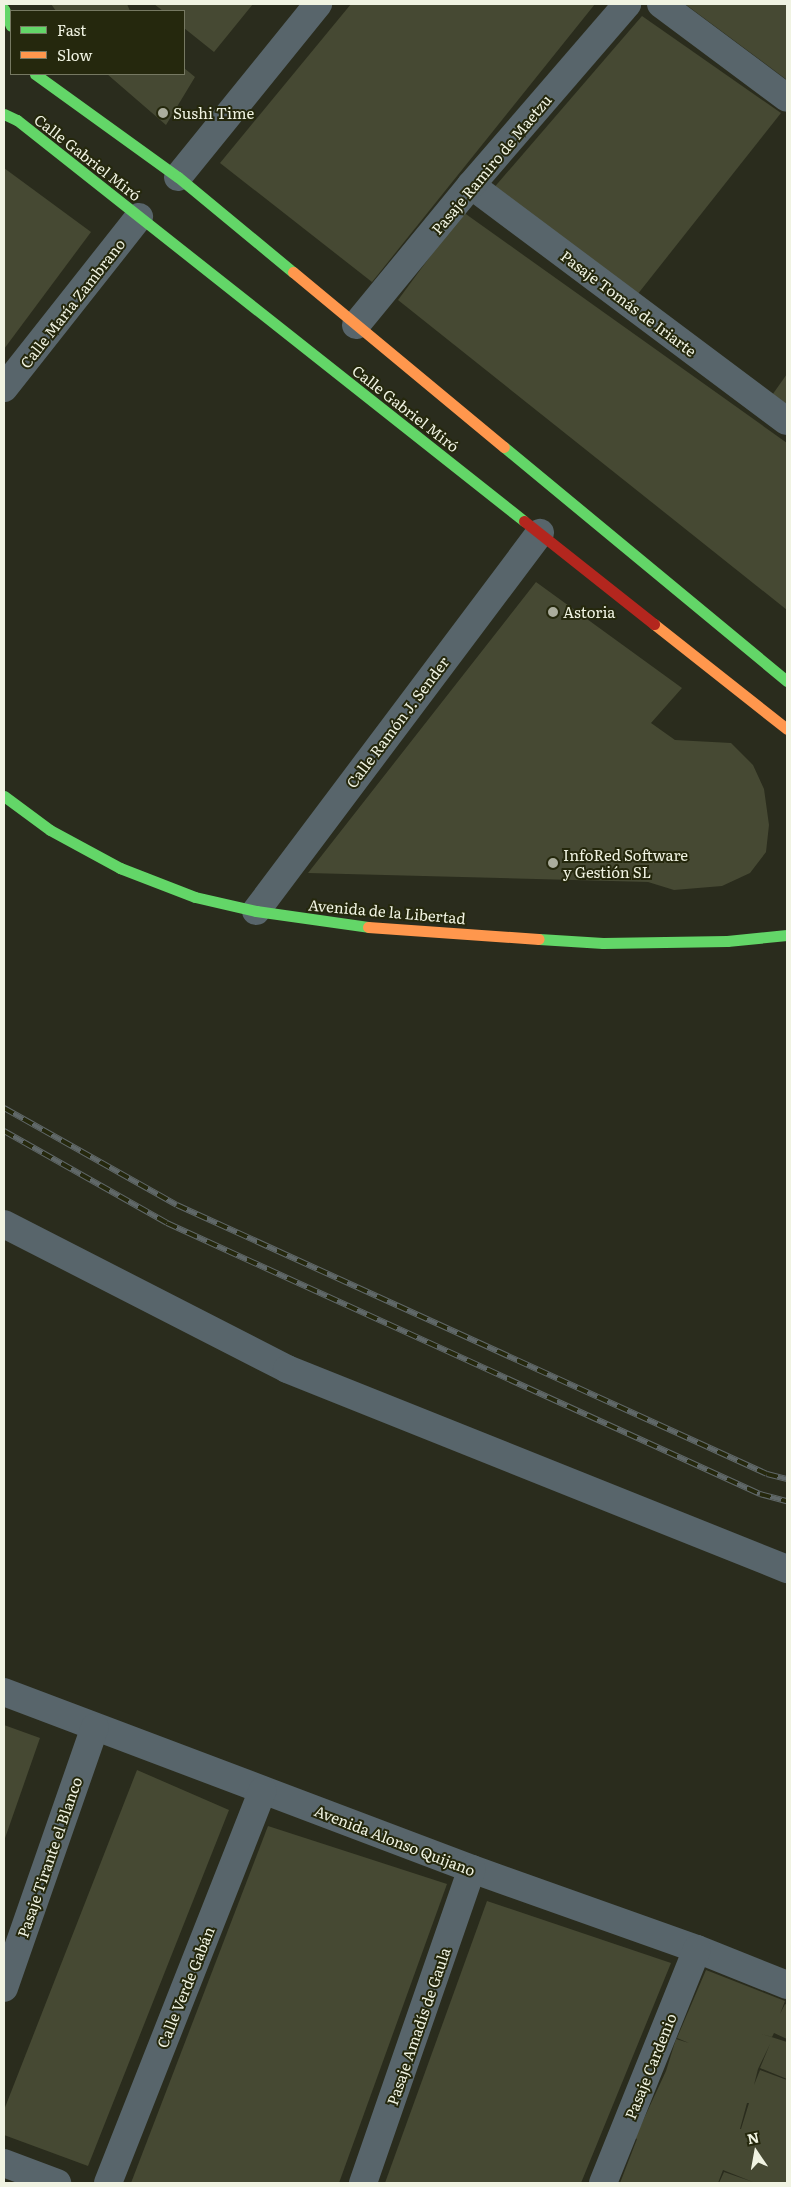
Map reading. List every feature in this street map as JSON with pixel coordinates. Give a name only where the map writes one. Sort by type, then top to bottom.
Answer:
[{"type":"main road","points":[[4,9],[10,24]]},
{"type":"main road","name":"Calle Gabriel Miró","points":[[37,75],[178,177],[787,681]]},
{"type":"main road","name":"Calle Gabriel Miró","points":[[4,114],[17,120],[787,728]]},
{"type":"main road","name":"Avenida de la Libertad","points":[[4,796],[50,830],[120,868],[195,897],[256,911],[353,926],[603,943],[727,941],[787,935]]},
{"type":"main road","points":[[765,938],[787,921]]},
{"type":"street","points":[[178,177],[318,4]]},
{"type":"street","name":"Pasaje Ramiro de Maetzu","points":[[356,325],[471,185],[628,4]]},
{"type":"street","points":[[661,4],[787,98]]},
{"type":"street","name":"Pasaje Tomás de Iriarte","points":[[471,185],[787,421]]},
{"type":"street","name":"Calle María Zambrano","points":[[4,388],[139,217]]},
{"type":"street","name":"Calle Ramón J. Sender","points":[[256,911],[540,533]]},
{"type":"street","points":[[4,1224],[287,1369],[787,1569]]},
{"type":"street","name":"Avenida Alonso Quijano","points":[[4,1692],[472,1869],[697,1948],[787,1985]]},
{"type":"street","name":"Pasaje Tirante el Blanco","points":[[4,1988],[94,1726]]},
{"type":"street","name":"Calle Verde Gabán","points":[[108,2183],[263,1790]]},
{"type":"street","name":"Pasaje Amadís de Gaula","points":[[363,2183],[472,1869]]},
{"type":"street","name":"Pasaje Cardenio","points":[[603,2183],[697,1948]]},
{"type":"street","points":[[4,2163],[57,2183]]},
{"type":"building","points":[[51,4],[127,4],[130,10],[55,10]]},
{"type":"building","points":[[154,4],[253,4],[214,52],[185,29],[185,10],[162,10]]},
{"type":"building","points":[[351,4],[595,4],[372,282],[220,163]]},
{"type":"building","points":[[685,4],[787,4],[787,80]]},
{"type":"building","points":[[642,16],[781,113],[637,295],[492,190]]},
{"type":"building","points":[[185,69],[195,77],[166,125],[108,75],[185,75]]},
{"type":"building","points":[[4,168],[91,232],[4,349]]},
{"type":"building","points":[[463,212],[787,443],[787,610],[398,300]]},
{"type":"building","points":[[787,374],[787,410],[770,398]]},
{"type":"building","points":[[536,582],[682,688],[651,723],[675,740],[731,743],[753,765],[764,789],[769,825],[766,852],[750,873],[722,886],[674,890],[648,882],[308,873]]},
{"type":"building","points":[[4,1725],[40,1738],[4,1841]]},
{"type":"building","points":[[137,1770],[229,1810],[88,2166],[4,2135],[4,2110]]},
{"type":"building","points":[[268,1826],[447,1884],[339,2183],[131,2183]]},
{"type":"building","points":[[487,1901],[671,1963],[581,2183],[385,2183]]},
{"type":"building","points":[[706,1970],[785,2001],[780,2014],[785,2004],[787,2005],[787,2039],[774,2033],[772,2037],[762,2034],[787,2042],[787,2079],[760,2068],[770,2044],[758,2069],[754,2085],[760,2070],[787,2080],[787,2183],[719,2183],[724,2172],[753,2182],[723,2170],[718,2183],[620,2183],[637,2139],[635,2138],[666,2071],[676,2039],[689,2043],[677,2038]],"holes":[[[747,2103],[749,2103],[741,2129],[740,2129]]]},
{"type":"railway","points":[[4,1108],[177,1205],[767,1474],[787,1479]]},
{"type":"railway","points":[[4,1131],[167,1223],[760,1494],[787,1501]]},
{"type":"traffic: fast","points":[[4,9],[10,24]]},
{"type":"traffic: fast","points":[[36,75],[178,177],[293,272]]},
{"type":"traffic: fast","points":[[4,114],[17,120],[524,521]]},
{"type":"traffic: fast","points":[[504,447],[787,681]]},
{"type":"traffic: fast","points":[[4,796],[50,830],[120,868],[195,897],[256,911],[368,927]]},
{"type":"traffic: fast","points":[[539,939],[603,943],[727,941],[787,935]]},
{"type":"traffic: slow","points":[[293,272],[504,447]]},
{"type":"traffic: slow","points":[[654,624],[787,729]]},
{"type":"traffic: slow","points":[[368,927],[539,939]]},
{"type":"traffic: jam","points":[[524,521],[654,624]]},
{"type":"place","name":"Sushi Time","points":[[163,113]]},
{"type":"place","name":"Astoria","points":[[553,612]]},
{"type":"place","name":"InfoRed Software y Gestión SL","points":[[553,863]]}]
